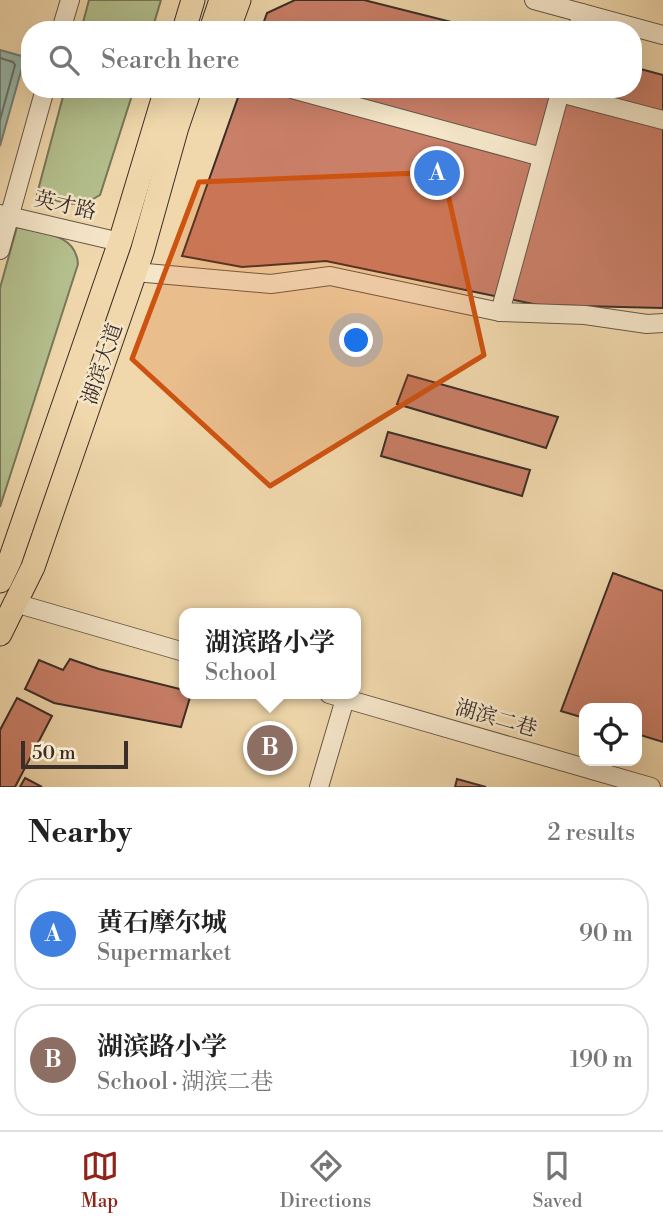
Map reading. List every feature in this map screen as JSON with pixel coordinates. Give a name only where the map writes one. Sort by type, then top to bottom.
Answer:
[{"type":"main road","points":[[175,21],[180,0]]},
{"type":"main road","points":[[187,21],[193,0]]},
{"type":"main road","points":[[215,21],[221,0]]},
{"type":"main road","points":[[231,21],[239,0]]},
{"type":"main road","points":[[164,98],[166,126]]},
{"type":"main road","name":"湖滨大道","points":[[0,581],[10,560],[120,242],[166,126],[184,98]]},
{"type":"main road","points":[[166,126],[189,98]]},
{"type":"main road","name":"湖滨大道","points":[[0,634],[33,568],[135,272],[166,126]]},
{"type":"street","points":[[63,21],[69,0]]},
{"type":"street","points":[[534,0],[579,21]]},
{"type":"street","points":[[642,32],[663,35]]},
{"type":"street","points":[[0,250],[5,215],[42,98]]},
{"type":"street","points":[[325,98],[542,157]]},
{"type":"street","points":[[500,312],[558,98]]},
{"type":"street","points":[[585,98],[663,120]]},
{"type":"street","name":"英才路","points":[[5,215],[120,242]]},
{"type":"street","points":[[135,272],[271,284],[330,276],[500,312],[585,315],[647,324],[663,323]]},
{"type":"street","points":[[15,603],[179,651]]},
{"type":"street","points":[[319,787],[336,699]]},
{"type":"street","name":"湖滨二巷","points":[[347,699],[651,787]]},
{"type":"highlighted area","points":[[443,172],[484,355],[270,486],[132,359],[199,182]]},
{"type":"green space","points":[[89,0],[161,0],[155,21],[83,21]]},
{"type":"green space","points":[[63,98],[131,98],[100,195],[84,203],[69,204],[37,194]]},
{"type":"green space","points":[[17,227],[64,240],[76,254],[78,264],[0,507],[0,288]]},
{"type":"water","points":[[0,50],[21,56],[21,71],[0,146]]},
{"type":"building","points":[[295,0],[364,0],[447,21],[264,21],[267,13]]},
{"type":"building","points":[[642,69],[663,75],[663,308],[538,305],[326,261],[242,267],[182,256],[238,98],[642,98]]},
{"type":"building","points":[[408,375],[558,417],[546,448],[397,404]]},
{"type":"building","points":[[388,432],[530,470],[522,496],[381,456]]},
{"type":"building","points":[[613,573],[663,591],[663,742],[642,736],[642,703],[579,703],[579,716],[561,711]]},
{"type":"building","points":[[70,659],[179,689],[179,699],[189,699],[181,727],[54,703],[25,689],[39,660],[63,670]]},
{"type":"building","points":[[17,698],[52,716],[15,787],[0,787],[0,730]]},
{"type":"building","points":[[25,778],[42,787],[20,787]]},
{"type":"building","points":[[457,779],[486,787],[455,787]]},
{"type":"place","name":"黄石摩尔城","points":[[437,173]]},
{"type":"place","name":"湖滨路小学","points":[[270,748]]}]
